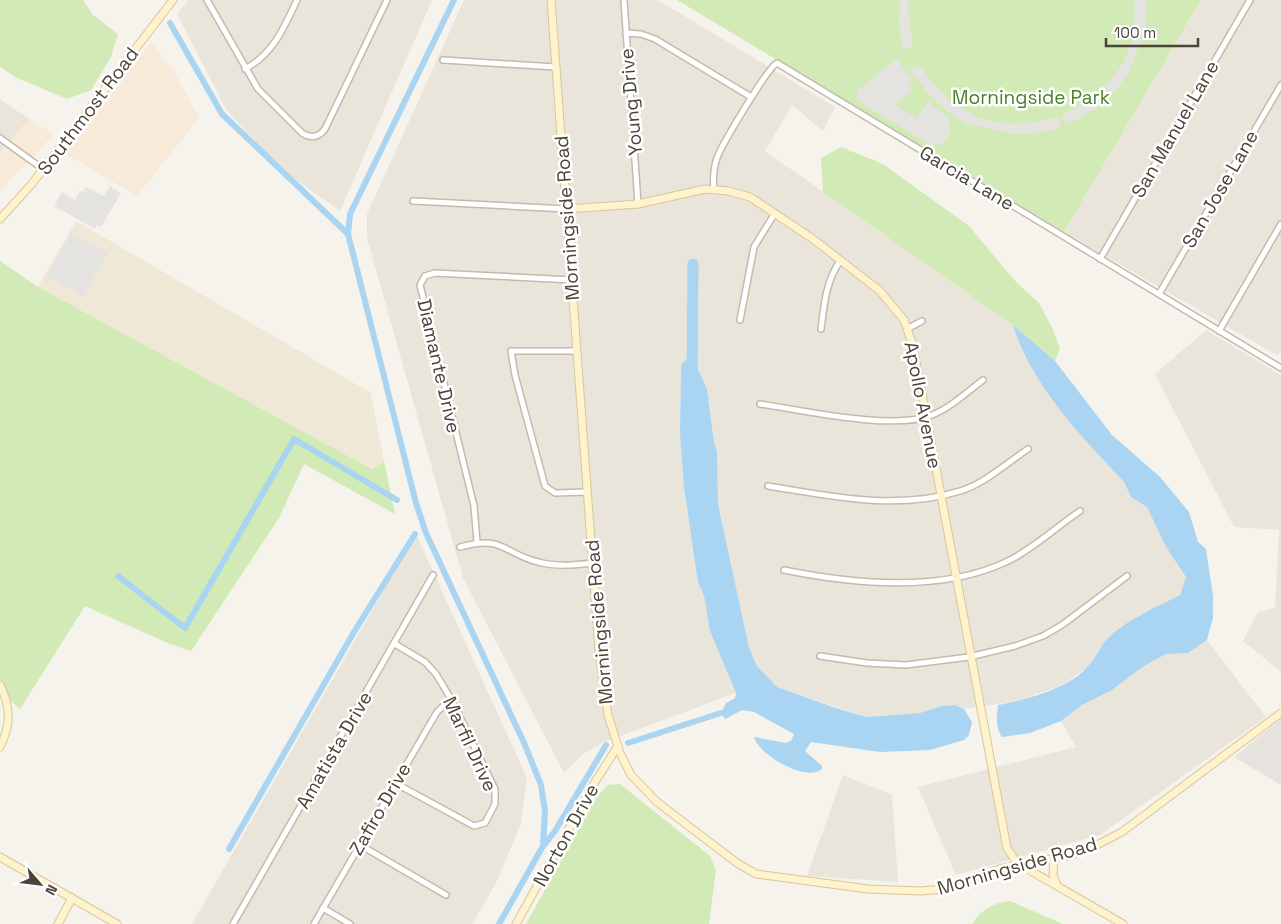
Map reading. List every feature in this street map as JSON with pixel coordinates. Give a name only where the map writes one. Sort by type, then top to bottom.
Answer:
[{"type":"street","name":"Southmost Road","points":[[0,219],[43,169],[173,0]]},
{"type":"street","points":[[207,0],[258,89],[302,133],[310,137],[319,135],[325,129],[387,0]]},
{"type":"street","points":[[245,69],[263,58],[271,49],[297,0]]},
{"type":"street","name":"Morningside Road","points":[[551,0],[596,624],[603,689],[618,746],[631,776],[656,802],[736,863],[756,874],[868,889],[920,891],[956,886],[994,870],[1088,849],[1122,832],[1281,714]]},
{"type":"street","name":"Young Drive","points":[[624,0],[638,204]]},
{"type":"street","name":"San Manuel Lane","points":[[1100,259],[1250,0]]},
{"type":"street","points":[[626,33],[642,34],[655,39],[751,97]]},
{"type":"street","points":[[443,60],[556,66]]},
{"type":"street","name":"Garcia Lane","points":[[714,189],[719,153],[751,97],[771,66],[777,63],[1281,368]]},
{"type":"street","name":"San Jose Lane","points":[[1159,294],[1281,85]]},
{"type":"street","points":[[0,138],[43,169]]},
{"type":"street","name":"Apollo Avenue","points":[[567,209],[656,202],[693,190],[714,189],[750,197],[776,212],[880,291],[897,310],[907,328],[914,351],[1006,848],[1013,859],[1019,864]]},
{"type":"street","points":[[413,202],[567,209]]},
{"type":"street","points":[[740,320],[754,247],[776,212]]},
{"type":"street","points":[[1219,331],[1281,224]]},
{"type":"street","points":[[821,329],[828,285],[840,261]]},
{"type":"street","name":"Diamante Drive","points":[[477,542],[474,506],[420,285],[425,276],[435,273],[572,280]]},
{"type":"street","points":[[907,328],[922,321]]},
{"type":"street","points":[[577,351],[511,351],[515,375],[545,486],[556,493],[587,492]]},
{"type":"street","points":[[760,404],[871,419],[899,420],[926,417],[942,410],[983,380]]},
{"type":"street","points":[[768,486],[852,499],[899,502],[961,491],[975,485],[1028,450]]},
{"type":"street","points":[[784,570],[815,576],[881,582],[917,582],[955,577],[986,570],[1010,560],[1080,511]]},
{"type":"street","points":[[460,547],[477,542],[497,544],[536,562],[546,564],[593,563]]},
{"type":"street","name":"Amatista Drive","points":[[233,924],[433,575]]},
{"type":"street","points":[[820,656],[867,663],[906,665],[970,657],[1015,646],[1043,636],[1127,576]]},
{"type":"street","name":"Marfil Drive","points":[[395,644],[431,667],[451,699],[494,789],[495,804],[490,818],[480,826],[468,824],[395,783]]},
{"type":"street","points":[[0,685],[8,704],[9,716],[8,727],[0,747]]},
{"type":"street","name":"Zafiro Drive","points":[[314,924],[436,712],[451,699]]},
{"type":"street","name":"Norton Drive","points":[[516,924],[595,782],[618,746]]},
{"type":"street","points":[[360,846],[446,895]]},
{"type":"street","points":[[0,857],[117,924]]},
{"type":"street","points":[[1054,858],[1053,875],[1057,886]]},
{"type":"street","points":[[1019,864],[1124,924]]},
{"type":"street","points":[[58,924],[72,898]]},
{"type":"street","points":[[323,908],[350,924]]},
{"type":"shaded area","points":[[188,0],[432,0],[340,211],[278,167],[226,109],[177,14]]},
{"type":"shaded area","points":[[464,0],[658,0],[835,107],[823,131],[792,105],[765,151],[1013,325],[1030,363],[1048,393],[1124,482],[1131,497],[1147,507],[1166,547],[1186,577],[1180,595],[1134,618],[1107,639],[1087,668],[1060,686],[1017,701],[964,709],[955,705],[942,706],[920,713],[866,717],[777,687],[757,666],[749,648],[718,504],[717,451],[714,443],[707,389],[694,358],[684,361],[681,365],[680,413],[686,507],[691,526],[698,582],[704,596],[710,631],[736,693],[604,742],[583,754],[564,773],[463,578],[367,238],[367,214]]},
{"type":"shaded area","points":[[900,0],[909,0],[908,11],[913,46],[902,49],[899,21]]},
{"type":"shaded area","points":[[1135,0],[1147,0],[1145,30],[1129,73],[1119,86],[1094,110],[1066,125],[1062,116],[1102,90],[1123,64],[1133,38]]},
{"type":"shaded area","points":[[1201,0],[1281,0],[1281,351],[1278,356],[1064,232]]},
{"type":"shaded area","points":[[151,42],[176,75],[199,118],[137,196],[66,154]]},
{"type":"shaded area","points":[[897,58],[913,82],[908,85],[913,89],[895,105],[917,118],[928,101],[950,119],[948,129],[951,131],[942,146],[937,143],[933,147],[856,100],[858,95],[856,92]]},
{"type":"shaded area","points":[[919,66],[950,101],[979,118],[1006,124],[1029,123],[1058,117],[1060,128],[1044,132],[1015,134],[971,125],[956,118],[930,96],[910,70]]},
{"type":"shaded area","points":[[0,99],[29,119],[0,152]]},
{"type":"shaded area","points":[[29,119],[54,134],[0,191],[0,152]]},
{"type":"shaded area","points":[[110,186],[121,193],[101,227],[97,225],[95,229],[54,206],[62,192],[75,200],[80,191],[83,192],[86,187],[104,196]]},
{"type":"shaded area","points":[[76,221],[371,393],[384,461],[372,469],[38,287]]},
{"type":"shaded area","points":[[71,232],[108,253],[83,297],[47,276]]},
{"type":"shaded area","points":[[1206,330],[1281,375],[1281,672],[1243,641],[1258,612],[1275,608],[1279,530],[1234,527],[1155,374]]},
{"type":"shaded area","points":[[416,534],[527,778],[521,823],[497,881],[472,924],[192,924]]},
{"type":"shaded area","points":[[1207,640],[1266,717],[1100,835],[956,875],[918,787],[1076,747],[1061,721],[1082,705],[1112,690],[1144,666],[1166,654],[1188,653]]},
{"type":"shaded area","points":[[1281,719],[1281,785],[1234,757]]},
{"type":"shaded area","points":[[843,775],[892,795],[898,882],[807,876]]},
{"type":"green space","points":[[0,0],[83,0],[93,15],[118,34],[111,57],[91,90],[67,99],[15,77],[0,67]]},
{"type":"green space","name":"Morningside Park","points":[[677,0],[1201,0],[1064,232]]},
{"type":"green space","points":[[841,147],[883,164],[969,226],[1016,282],[1039,303],[1052,327],[1060,349],[1055,361],[1013,325],[823,192],[821,158]]},
{"type":"green space","points":[[0,261],[38,287],[372,469],[384,461],[395,514],[304,464],[279,518],[191,651],[165,642],[85,606],[20,709],[0,692]]},
{"type":"green space","points":[[620,784],[710,856],[716,870],[709,924],[526,924],[594,801],[607,785]]},
{"type":"green space","points":[[1010,901],[1063,924],[972,924],[979,914],[988,908]]},
{"type":"water","points":[[1013,325],[1055,361],[1112,435],[1160,477],[1189,512],[1198,542],[1206,549],[1213,596],[1213,618],[1207,640],[1188,653],[1166,654],[1144,666],[1112,690],[1082,705],[1061,721],[1030,733],[1002,737],[997,725],[998,705],[1047,692],[1071,681],[1088,666],[1105,641],[1116,631],[1142,614],[1180,595],[1186,577],[1166,547],[1147,507],[1131,497],[1124,482],[1091,447],[1045,389],[1021,347]]},
{"type":"water","points":[[693,358],[707,389],[714,443],[717,451],[718,504],[749,648],[757,666],[777,687],[866,717],[920,713],[942,706],[955,705],[964,709],[972,722],[969,735],[964,740],[930,750],[880,752],[811,742],[805,751],[822,766],[822,769],[815,772],[805,772],[795,770],[773,758],[757,744],[754,737],[786,743],[791,741],[794,734],[754,712],[742,710],[725,719],[721,713],[726,703],[735,698],[736,693],[710,631],[704,596],[698,582],[684,487],[680,433],[681,365],[684,361]]},
{"type":"waterway","points":[[454,0],[350,214],[348,234],[416,503],[426,533],[525,745],[541,785],[545,812],[543,846],[499,924]]},
{"type":"waterway","points":[[170,23],[222,114],[348,234]]},
{"type":"waterway","points":[[692,373],[693,264]]},
{"type":"waterway","points":[[118,576],[185,628],[294,439],[397,500]]},
{"type":"waterway","points":[[229,849],[354,632],[415,534]]},
{"type":"waterway","points":[[628,743],[721,713]]},
{"type":"waterway","points":[[545,844],[555,831],[606,745]]}]
